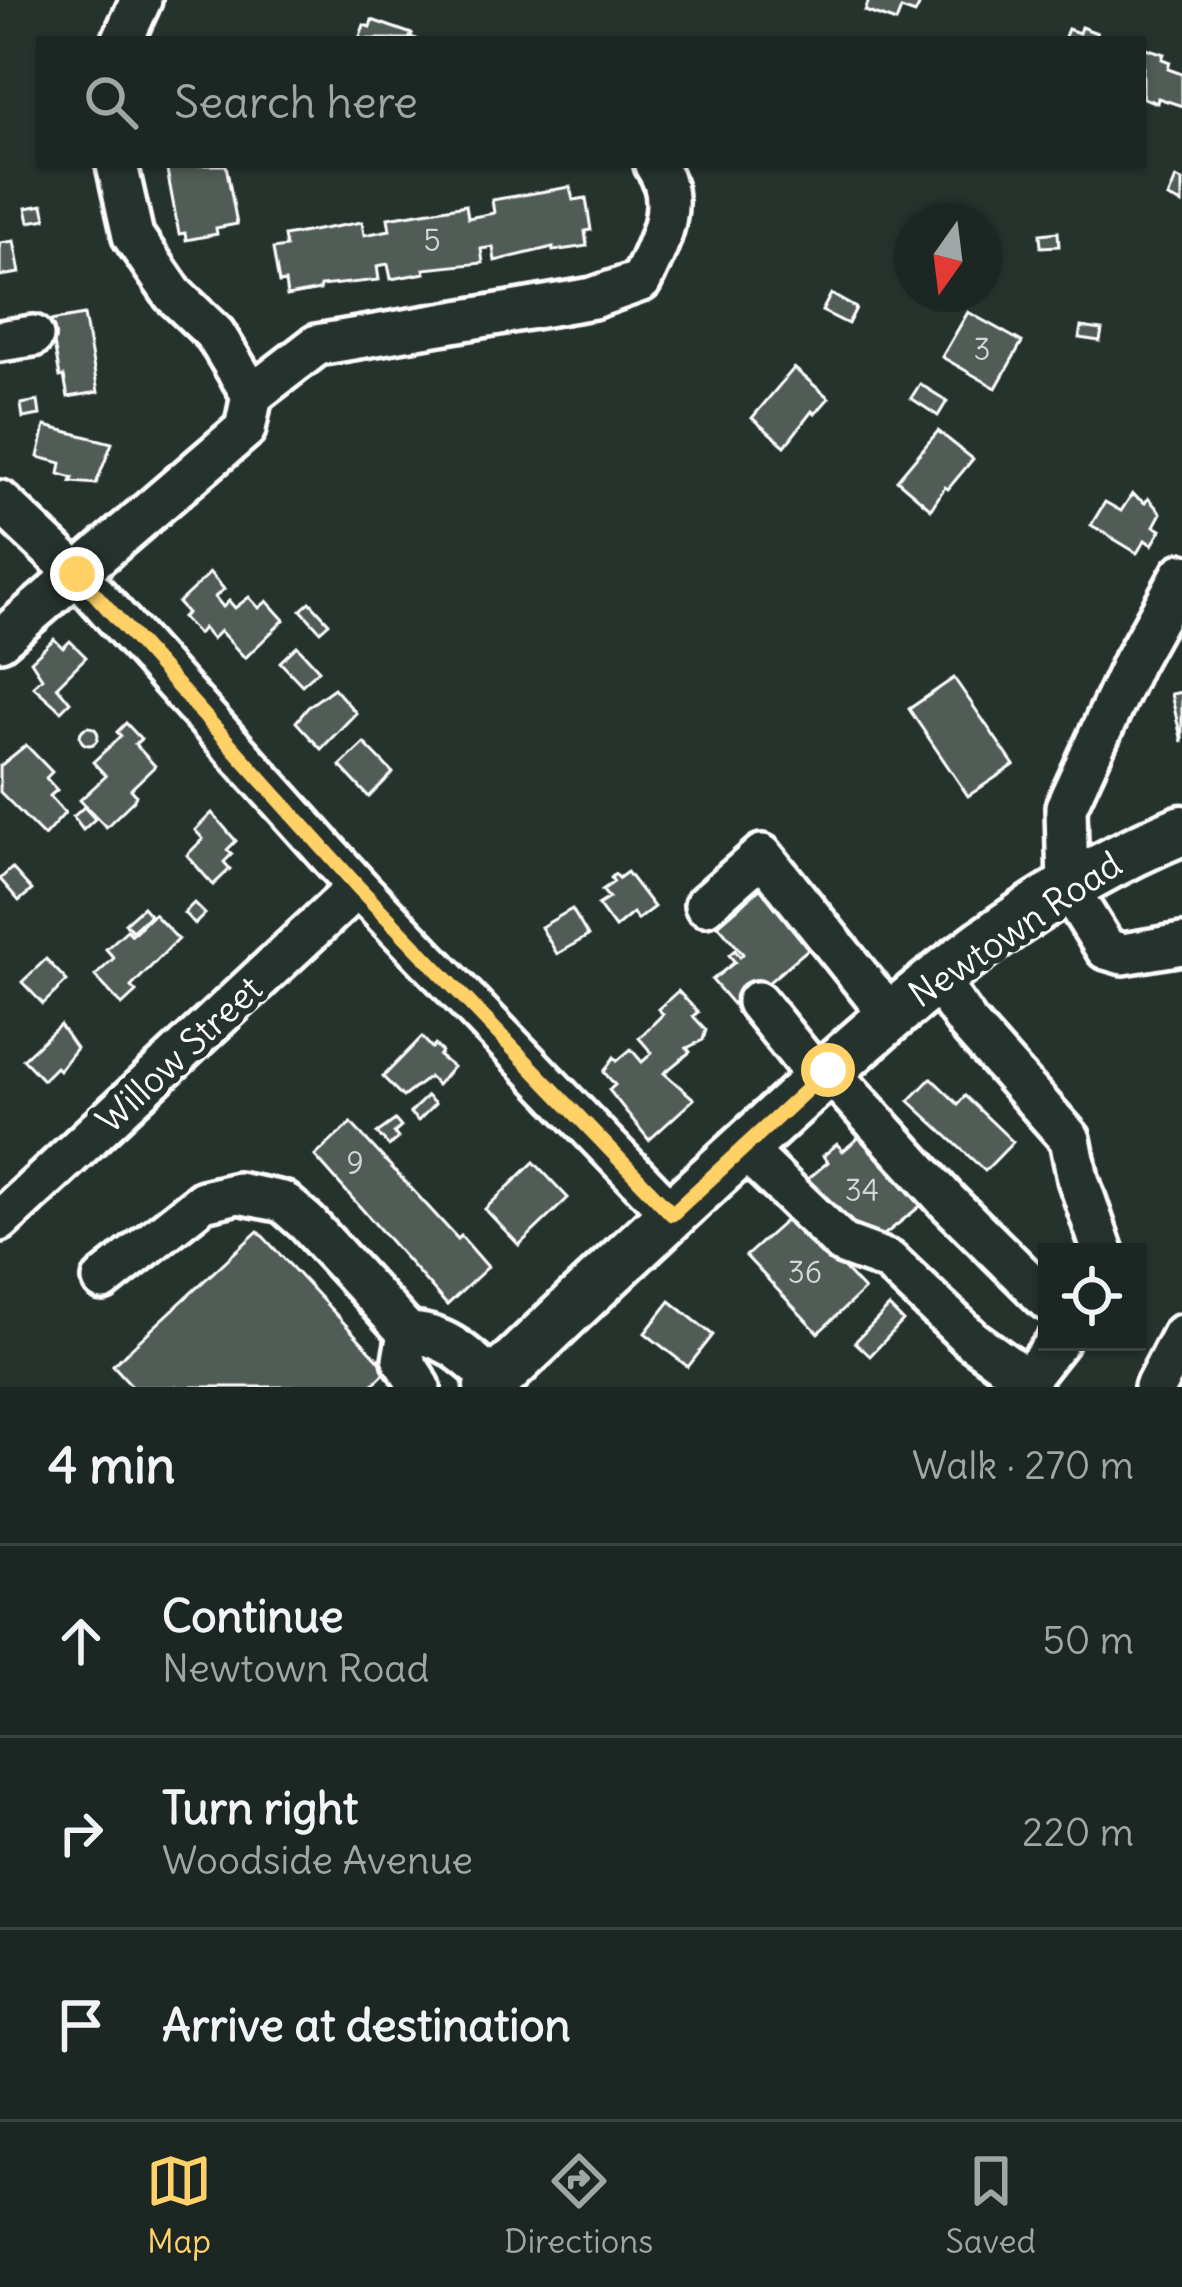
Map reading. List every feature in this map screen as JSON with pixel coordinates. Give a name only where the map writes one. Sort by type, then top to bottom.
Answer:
[{"type":"main road","name":"Newtown Road","points":[[491,1384],[743,1148],[935,977],[1130,851],[1182,830]]},
{"type":"street","points":[[124,36],[141,0]]},
{"type":"street","points":[[0,640],[245,429],[251,395],[215,334],[172,294],[133,236],[118,168]]},
{"type":"street","points":[[251,395],[317,345],[593,298],[641,281],[661,239],[669,200],[657,168]]},
{"type":"street","points":[[0,501],[77,574],[358,887],[672,1214]]},
{"type":"street","points":[[1182,574],[1133,662],[1066,807],[1068,888],[1106,949],[1124,954],[1182,944]]},
{"type":"street","points":[[705,905],[762,855],[890,1015]]},
{"type":"street","name":"Willow Street","points":[[0,1221],[358,887]]},
{"type":"street","points":[[935,977],[968,1024],[1070,1139],[1100,1243]]},
{"type":"street","points":[[757,1002],[1038,1291]]},
{"type":"street","points":[[743,1148],[843,1244],[889,1261],[972,1340],[1019,1374],[1034,1371],[1050,1351]]},
{"type":"street","points":[[103,1280],[203,1201],[238,1193],[283,1202],[408,1333],[452,1343],[491,1384]]},
{"type":"street","points":[[408,1333],[403,1360],[420,1387]]},
{"type":"building","points":[[869,0],[922,0],[915,14],[901,9],[896,22],[865,11]]},
{"type":"building","points":[[372,20],[412,34],[360,36],[364,25],[370,27]]},
{"type":"building","points":[[1081,27],[1097,33],[1065,36],[1068,29],[1079,33]]},
{"type":"building","points":[[1146,48],[1164,54],[1162,59],[1170,62],[1168,69],[1182,74],[1182,106],[1158,98],[1157,103],[1146,99]]},
{"type":"building","points":[[167,168],[227,168],[237,224],[186,240],[185,233],[179,234]]},
{"type":"building","points":[[1176,178],[1182,181],[1182,204],[1168,198]]},
{"type":"building","points":[[570,187],[573,200],[586,198],[591,230],[585,231],[587,246],[553,251],[553,247],[495,261],[493,247],[481,249],[483,263],[424,269],[425,273],[391,279],[388,264],[377,266],[379,280],[320,286],[320,290],[287,296],[285,282],[279,283],[273,249],[286,247],[284,236],[362,222],[364,235],[390,230],[388,218],[466,205],[468,218],[494,213],[492,200]]},
{"type":"building","points":[[43,205],[46,219],[29,222],[26,208]]},
{"type":"building","points":[[1058,232],[1059,246],[1041,247],[1040,234]]},
{"type":"building","points":[[14,241],[20,273],[0,276],[0,243]]},
{"type":"building","points":[[831,294],[856,308],[848,324],[822,311]]},
{"type":"building","points":[[968,312],[1022,342],[996,388],[942,357]]},
{"type":"building","points":[[84,315],[98,392],[68,397],[50,321]]},
{"type":"building","points":[[1081,327],[1102,330],[1100,341],[1079,338]]},
{"type":"building","points":[[794,368],[829,398],[815,414],[812,411],[785,446],[752,418]]},
{"type":"building","points":[[920,384],[947,401],[938,416],[911,398]]},
{"type":"building","points":[[38,401],[40,415],[23,418],[21,404]]},
{"type":"building","points":[[45,426],[112,443],[96,484],[71,482],[73,478],[59,474],[61,463],[38,457]]},
{"type":"building","points":[[938,431],[973,459],[931,509],[897,480]]},
{"type":"building","points":[[1132,494],[1145,503],[1148,498],[1161,513],[1154,526],[1161,530],[1152,545],[1145,540],[1137,553],[1091,525],[1105,502],[1121,511]]},
{"type":"building","points":[[210,573],[224,589],[215,597],[223,607],[229,601],[235,608],[249,597],[259,608],[267,601],[284,620],[245,658],[220,631],[212,639],[203,628],[198,634],[182,617],[187,613],[178,603]]},
{"type":"building","points":[[310,602],[329,623],[320,631],[301,610]]},
{"type":"building","points":[[54,639],[63,648],[70,641],[86,657],[57,686],[70,702],[61,711],[33,686],[42,678],[31,661]]},
{"type":"building","points":[[297,646],[319,670],[302,685],[280,662]]},
{"type":"building","points":[[954,678],[1014,765],[968,796],[909,709]]},
{"type":"building","points":[[334,688],[356,713],[321,749],[296,722]]},
{"type":"building","points":[[1182,692],[1182,742],[1171,694]]},
{"type":"building","points":[[126,723],[141,739],[135,744],[155,766],[131,789],[134,800],[106,827],[80,800],[106,776],[93,762],[121,736],[117,732]]},
{"type":"building","points":[[89,727],[98,736],[89,745],[80,736]]},
{"type":"building","points":[[364,743],[393,773],[369,797],[340,766]]},
{"type":"building","points":[[26,745],[52,772],[46,778],[57,790],[50,796],[65,813],[44,836],[0,792],[0,766]]},
{"type":"building","points":[[84,807],[95,819],[83,830],[73,817]]},
{"type":"building","points":[[212,813],[236,841],[224,862],[230,869],[213,885],[187,855],[203,839],[195,830]]},
{"type":"building","points":[[12,868],[32,890],[19,901],[0,879]]},
{"type":"building","points":[[627,872],[654,907],[637,920],[633,913],[615,928],[598,905],[609,898],[602,890],[614,882],[611,878]]},
{"type":"building","points":[[769,881],[819,940],[737,1009],[712,980],[735,962],[729,955],[735,950],[740,957],[743,954],[718,925]]},
{"type":"building","points":[[194,903],[205,914],[195,924],[184,913]]},
{"type":"building","points":[[143,907],[150,915],[132,931],[125,923]]},
{"type":"building","points":[[572,909],[588,936],[557,954],[541,927]]},
{"type":"building","points":[[154,914],[178,939],[131,987],[136,992],[122,1005],[95,976],[114,958],[106,949],[127,930],[132,935]]},
{"type":"building","points":[[46,959],[67,981],[43,1004],[22,982]]},
{"type":"building","points":[[678,991],[698,1012],[693,1016],[706,1030],[703,1040],[687,1048],[690,1052],[664,1073],[694,1099],[649,1140],[609,1090],[615,1085],[604,1072],[614,1057],[617,1061],[631,1049],[642,1062],[652,1053],[639,1038],[663,1014],[658,1009]]},
{"type":"building","points":[[60,1025],[76,1048],[59,1070],[56,1067],[43,1080],[23,1059]]},
{"type":"building","points":[[422,1037],[453,1067],[437,1085],[429,1077],[403,1097],[383,1077]]},
{"type":"building","points":[[931,1078],[958,1104],[965,1096],[1013,1142],[985,1171],[909,1101]]},
{"type":"building","points":[[427,1096],[435,1104],[418,1121],[410,1113]]},
{"type":"building","points":[[395,1120],[401,1127],[389,1146],[377,1133]]},
{"type":"building","points":[[351,1123],[488,1267],[447,1305],[315,1156]]},
{"type":"building","points":[[864,1133],[923,1204],[869,1247],[804,1182],[828,1162],[823,1156],[837,1144],[843,1151]]},
{"type":"building","points":[[534,1162],[568,1198],[519,1245],[485,1209]]},
{"type":"building","points":[[793,1214],[864,1290],[818,1333],[746,1256]]},
{"type":"building","points":[[258,1231],[388,1370],[370,1387],[133,1387],[113,1365]]},
{"type":"building","points":[[670,1301],[713,1335],[688,1367],[645,1333]]},
{"type":"building","points":[[889,1307],[903,1321],[870,1356],[855,1342]]},
{"type":"route","points":[[77,574],[358,887],[672,1214],[828,1070]]}]
